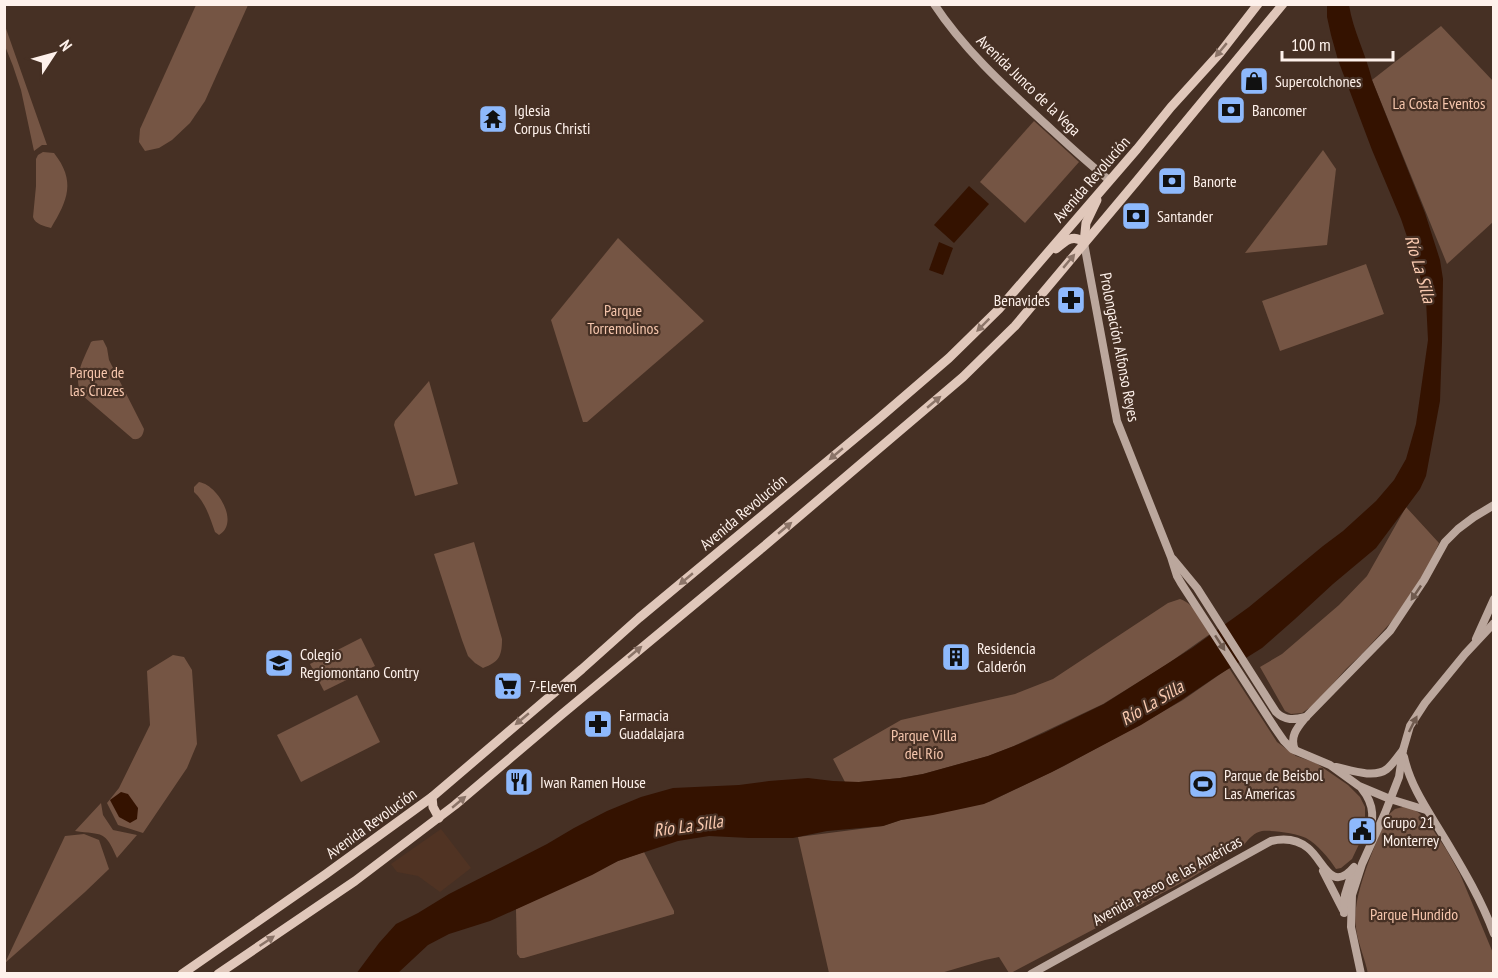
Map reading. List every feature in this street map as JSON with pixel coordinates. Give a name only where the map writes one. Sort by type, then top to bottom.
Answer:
[{"type":"main road","name":"Avenida Revolución","points":[[182,974],[432,797],[639,618],[949,358],[1036,266],[1220,53],[1258,4]]},
{"type":"main road","points":[[218,974],[355,881],[439,818],[963,377],[1015,326],[1283,4]]},
{"type":"main road","points":[[1084,243],[1086,223],[1101,189]]},
{"type":"main road","points":[[1036,266],[1068,239],[1077,238],[1084,243]]},
{"type":"main road","points":[[432,797],[439,818]]},
{"type":"street","name":"Avenida Junco de la Vega","points":[[934,4],[981,62],[1109,180]]},
{"type":"street","name":"Prolongación Alfonso Reyes","points":[[1084,243],[1117,422],[1177,576],[1272,715]]},
{"type":"street","points":[[1295,750],[1294,735],[1306,717],[1389,631],[1424,580],[1445,543],[1458,529],[1494,505]]},
{"type":"street","name":"Prolongación Alfonso Reyes","points":[[1171,557],[1197,588],[1272,715]]},
{"type":"street","points":[[1474,642],[1494,599]]},
{"type":"street","points":[[1361,974],[1351,927],[1349,895],[1399,777],[1410,726],[1425,703],[1474,642],[1494,623]]},
{"type":"street","points":[[1272,715],[1291,720],[1306,717]]},
{"type":"street","points":[[1272,715],[1284,741],[1295,750],[1330,765],[1354,771],[1372,773],[1383,771],[1403,750]]},
{"type":"street","points":[[1403,750],[1407,768],[1417,792],[1470,883],[1494,934]]},
{"type":"street","points":[[1330,765],[1359,786],[1390,800],[1426,810]]},
{"type":"street","points":[[1344,913],[1354,867],[1372,826],[1368,797],[1359,786]]},
{"type":"street","points":[[1385,813],[1405,804]]},
{"type":"street","name":"Avenida Paseo de las Américas","points":[[1031,974],[1270,840],[1297,842],[1308,848],[1328,873],[1337,878],[1345,876],[1354,867]]},
{"type":"street","points":[[1317,860],[1351,927]]},
{"type":"street","points":[[1333,890],[1349,895]]},
{"type":"shaded area","points":[[441,829],[471,868],[440,892],[418,876],[397,872],[391,864]]},
{"type":"green space","points":[[196,5],[248,5],[205,101],[190,123],[172,140],[159,148],[145,151],[139,142],[140,129]]},
{"type":"green space","points":[[4,23],[47,145],[42,145],[34,151],[21,90],[5,46]]},
{"type":"green space","name":"La Costa Eventos","points":[[1441,26],[1493,81],[1493,222],[1447,264],[1372,80]]},
{"type":"green space","points":[[1034,121],[1079,162],[1025,223],[980,182]]},
{"type":"green space","points":[[1323,150],[1336,169],[1327,245],[1245,253]]},
{"type":"green space","points":[[43,152],[54,153],[61,163],[67,182],[62,208],[51,228],[38,223],[33,217],[36,159]]},
{"type":"green space","name":"Parque Torremolinos","points":[[618,238],[704,321],[587,422],[583,422],[551,320]]},
{"type":"green space","points":[[1366,264],[1384,314],[1280,351],[1262,301]]},
{"type":"green space","name":"Parque de las Cruzes","points":[[103,340],[109,360],[144,429],[142,436],[138,439],[133,439],[83,396],[80,389],[78,376],[91,342]]},
{"type":"green space","points":[[429,381],[458,484],[415,496],[394,425]]},
{"type":"green space","points":[[199,482],[213,490],[224,505],[227,522],[225,529],[219,535],[215,532],[205,506],[194,492],[194,487]]},
{"type":"green space","points":[[1406,507],[1439,543],[1426,572],[1393,620],[1315,704],[1302,713],[1291,714],[1285,711],[1260,667],[1282,654],[1339,605],[1367,576]]},
{"type":"green space","points":[[474,542],[502,639],[499,658],[483,668],[468,656],[434,554]]},
{"type":"green space","name":"Parque Villa del Río","points":[[1180,599],[1194,609],[1210,634],[1166,665],[1103,704],[1014,746],[988,756],[923,774],[859,782],[845,782],[833,759],[901,720],[1015,694],[1053,679],[1168,603]]},
{"type":"green space","points":[[361,638],[375,666],[324,691],[310,664]]},
{"type":"green space","points":[[173,655],[184,657],[192,670],[197,744],[187,768],[143,833],[118,825],[107,803],[119,788],[150,725],[147,671]]},
{"type":"green space","points":[[1229,668],[1277,742],[1296,756],[1316,763],[1348,785],[1360,797],[1365,807],[1361,840],[1352,859],[1341,868],[1336,869],[1315,844],[1306,838],[1284,832],[1262,831],[1191,878],[1011,973],[999,957],[941,973],[829,973],[798,837],[883,826],[901,820],[989,802],[1064,766],[1150,719],[1183,700]]},
{"type":"green space","points":[[357,695],[380,742],[301,782],[277,735]]},
{"type":"green space","points":[[101,803],[103,815],[113,830],[137,835],[117,858],[106,838],[97,834],[75,831]]},
{"type":"green space","name":"Parque Hundido","points":[[1411,808],[1427,821],[1460,874],[1493,953],[1493,973],[1368,974],[1356,928],[1357,901],[1365,872],[1387,816],[1395,809]]},
{"type":"green space","points":[[84,834],[99,840],[109,869],[5,963],[65,836]]},
{"type":"green space","points":[[644,852],[674,914],[520,958],[517,954],[516,909],[618,861]]},
{"type":"water","name":"Río La Silla","points":[[1327,5],[1349,5],[1372,80],[1425,213],[1440,260],[1443,279],[1440,401],[1426,476],[1420,489],[1376,548],[1262,648],[1141,725],[1052,772],[984,804],[901,820],[883,826],[827,831],[793,838],[709,836],[678,841],[618,861],[490,921],[449,934],[428,945],[398,973],[356,974],[396,924],[574,828],[641,797],[673,788],[739,785],[808,778],[859,782],[900,778],[988,756],[1044,733],[1104,704],[1192,648],[1249,607],[1343,531],[1376,501],[1394,480],[1406,459],[1416,424],[1428,340],[1426,300],[1401,219],[1338,60],[1327,17]]},
{"type":"water","points":[[969,186],[989,204],[954,243],[934,225]]},
{"type":"water","points":[[939,242],[953,248],[943,275],[929,270]]},
{"type":"water","points":[[121,792],[128,794],[138,808],[137,819],[130,823],[119,817],[110,800]]},
{"type":"place","name":"Supercolchones","points":[[1254,81]]},
{"type":"place","name":"Bancomer","points":[[1231,110]]},
{"type":"place","name":"Iglesia Corpus Christi","points":[[493,119]]},
{"type":"place","name":"Banorte","points":[[1172,181]]},
{"type":"place","name":"Santander","points":[[1136,216]]},
{"type":"place","name":"Benavides","points":[[1071,300]]},
{"type":"place","name":"Residencia Calderón","points":[[956,657]]},
{"type":"place","name":"Colegio Regiomontano Contry","points":[[279,663]]},
{"type":"place","name":"7-Eleven","points":[[508,686]]},
{"type":"place","name":"Farmacia Guadalajara","points":[[598,724]]},
{"type":"place","name":"Iwan Ramen House","points":[[519,782]]},
{"type":"place","name":"Parque de Beisbol Las Americas","points":[[1203,784]]},
{"type":"place","name":"Grupo 21 Monterrey","points":[[1362,831]]}]
